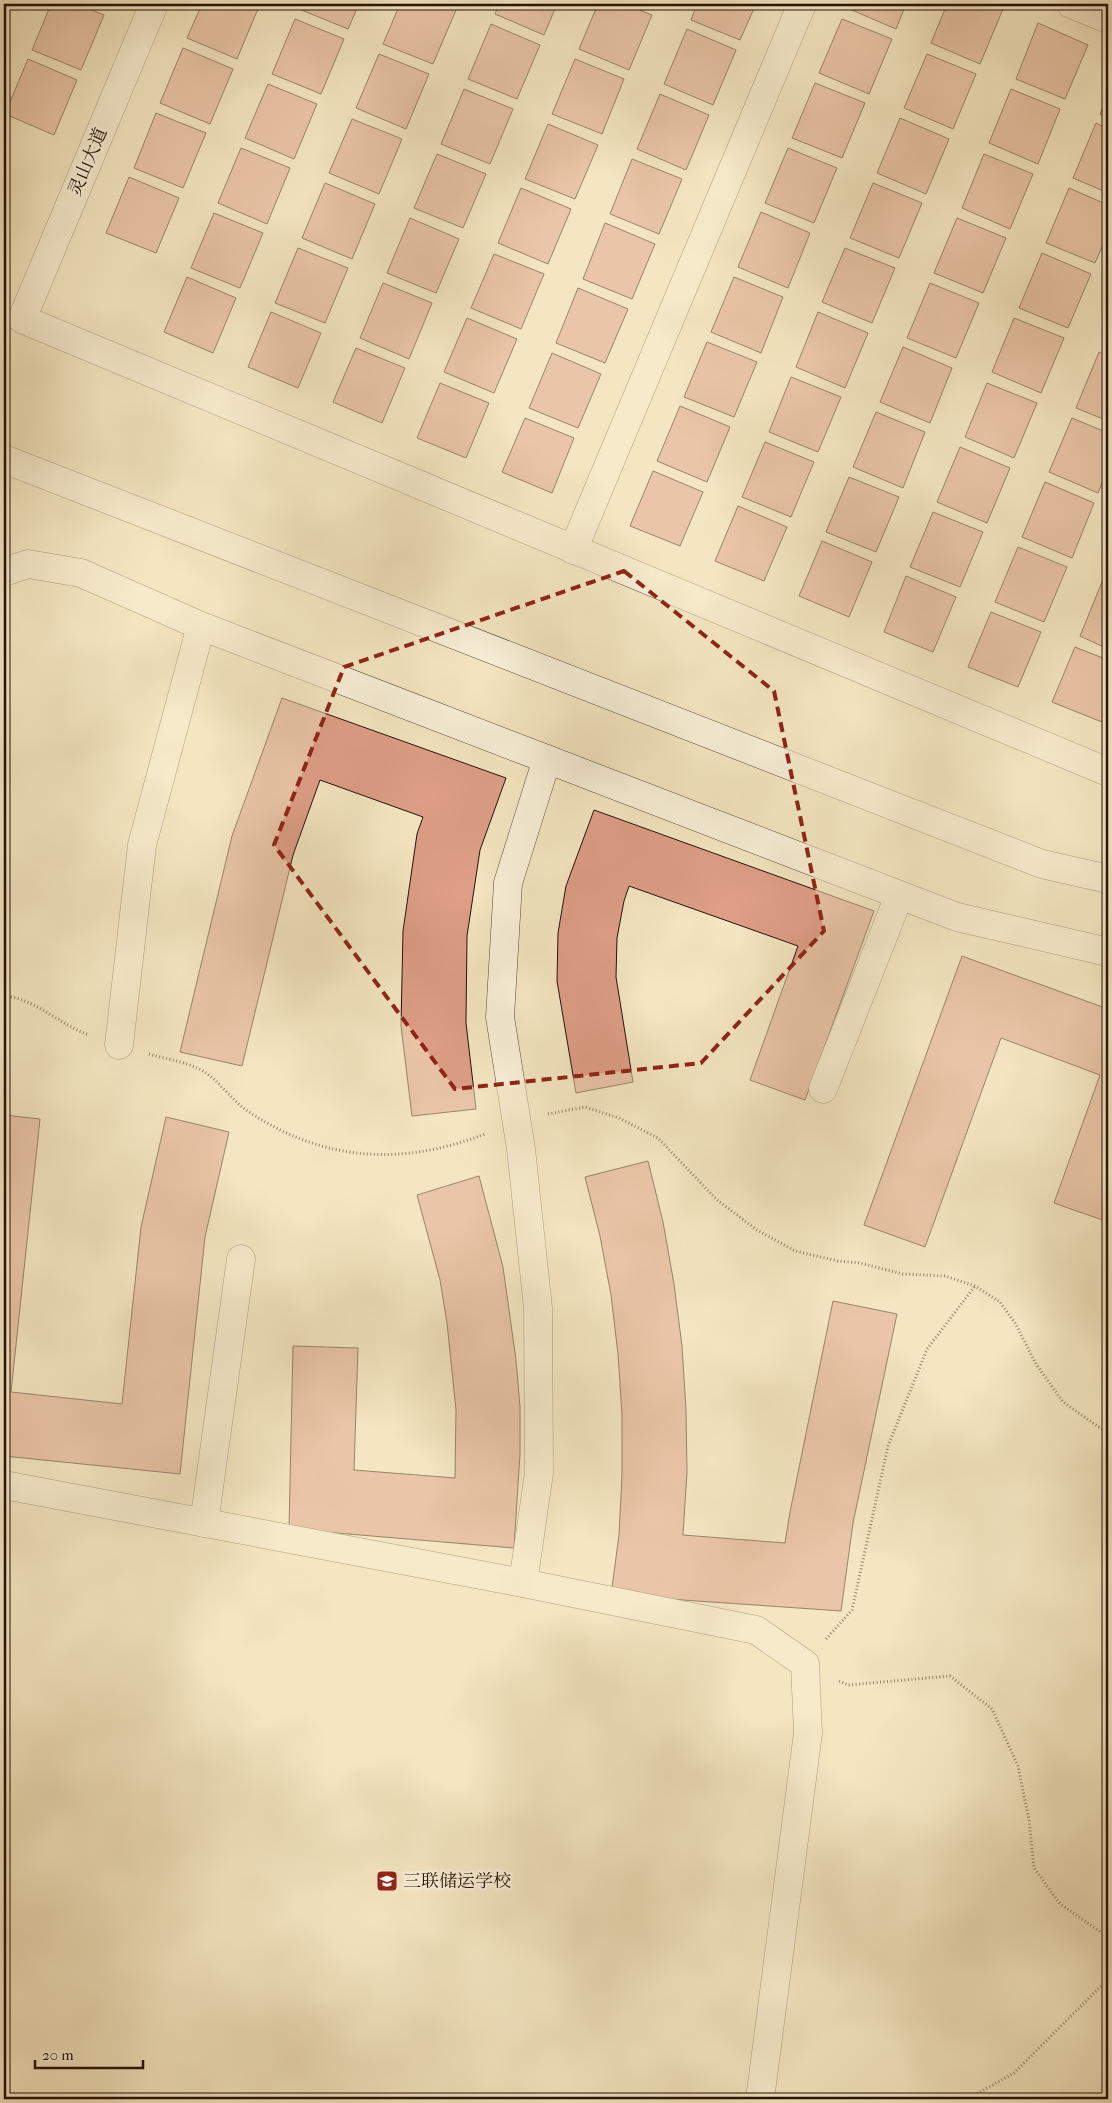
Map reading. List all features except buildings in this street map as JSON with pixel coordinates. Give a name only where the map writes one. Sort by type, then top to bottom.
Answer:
[{"type":"street","name":"灵山大道","points":[[154,4],[22,319],[573,550]]},
{"type":"street","points":[[802,4],[573,550],[1108,772]]},
{"type":"street","points":[[1071,4],[1108,19]]},
{"type":"street","points":[[4,459],[1042,864],[1108,879]]},
{"type":"street","points":[[4,572],[28,564],[81,574],[201,626],[899,896],[957,917],[1108,952]]},
{"type":"street","points":[[119,1045],[142,844],[201,626]]},
{"type":"street","points":[[523,1584],[539,1473],[538,1308],[517,1121],[500,1017],[508,883],[547,759]]},
{"type":"street","points":[[823,1089],[899,896]]},
{"type":"street","points":[[204,1523],[241,1259]]},
{"type":"street","points":[[4,1484],[756,1630],[805,1664],[808,1733],[760,2099]]},
{"type":"path","points":[[4,996],[10,996],[45,1011],[77,1031],[198,1068],[223,1087],[246,1111],[269,1125],[326,1148],[375,1156],[420,1153],[465,1142],[517,1121],[585,1107],[619,1118],[658,1138],[718,1200],[757,1230],[796,1251],[838,1261],[860,1263],[903,1274],[945,1276],[975,1286],[1000,1302],[1015,1323],[1036,1364],[1063,1402],[1103,1430],[1108,1431]]},
{"type":"path","points":[[975,1286],[927,1349],[888,1446],[852,1610],[805,1664],[848,1685],[950,1676],[992,1709],[1018,1766],[1029,1820],[1034,1868],[1060,1904],[1108,1937]]},
{"type":"path","points":[[968,2099],[1014,2073],[1108,1977]]},
{"type":"highlighted area","points":[[624,571],[774,691],[824,931],[701,1063],[455,1089],[274,845],[344,667]]},
{"type":"place","name":"三联储运学校","points":[[387,1881]]}]
